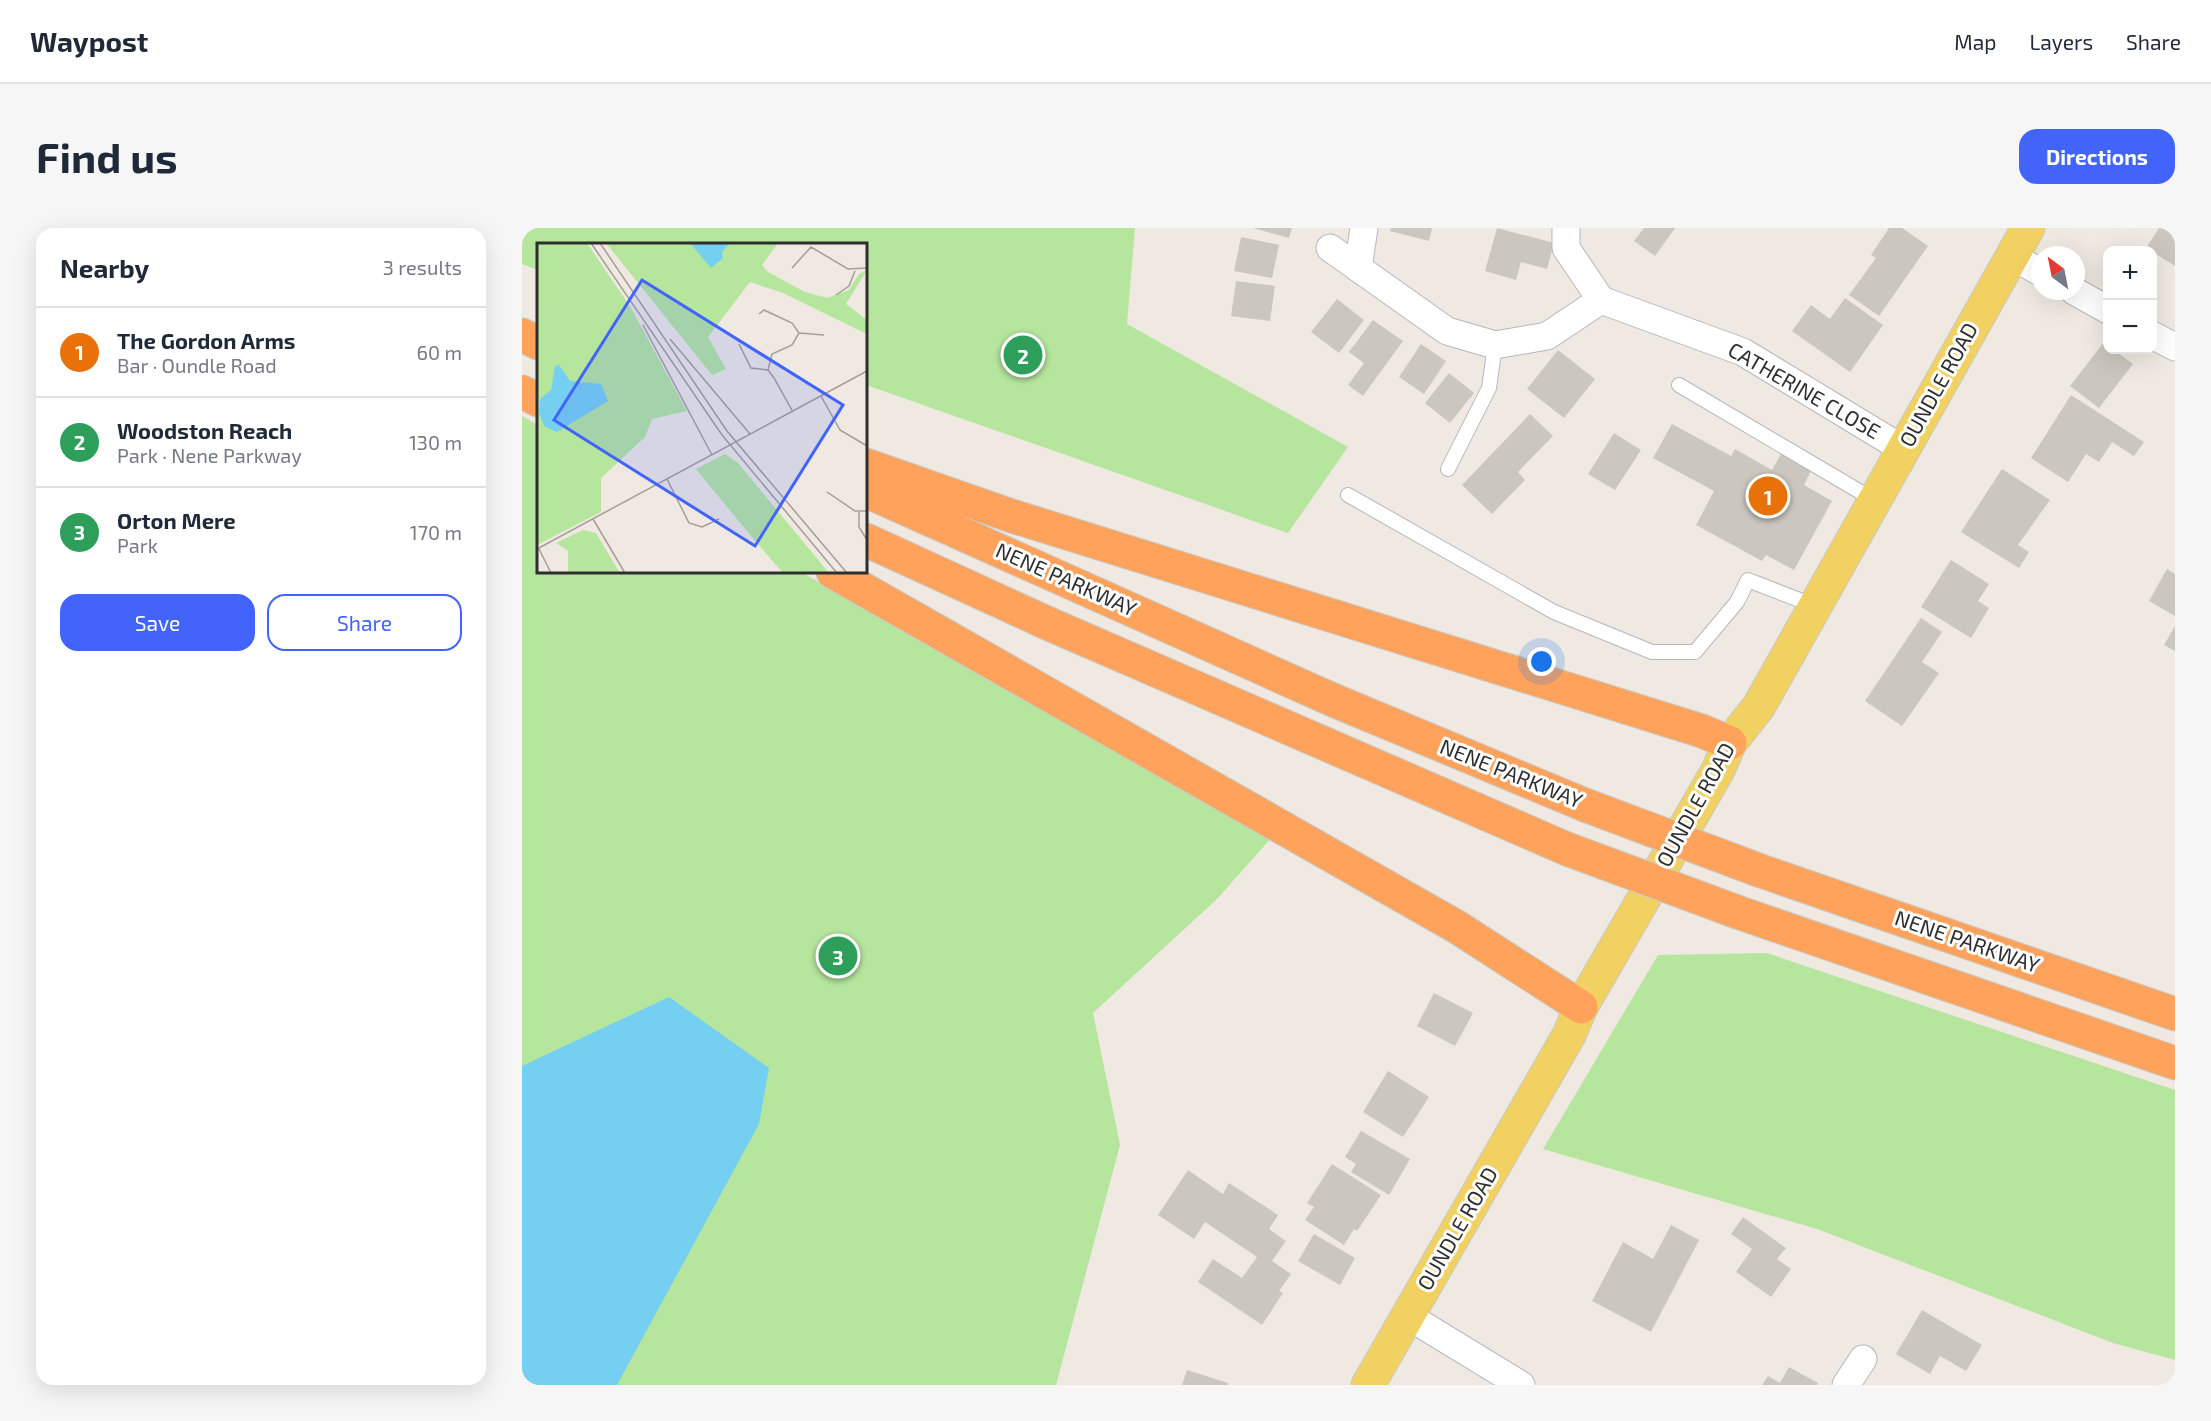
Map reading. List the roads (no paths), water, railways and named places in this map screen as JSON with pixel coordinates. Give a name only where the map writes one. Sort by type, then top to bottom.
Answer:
[{"type":"highway","points":[[522,335],[537,342]]},
{"type":"highway","points":[[522,392],[537,400]]},
{"type":"highway","points":[[867,465],[1012,516],[1702,731],[1730,743]]},
{"type":"highway","name":"NENE PARKWAY","points":[[867,490],[1333,700],[1585,805],[1761,872],[2175,1014]]},
{"type":"highway","points":[[867,540],[1047,623],[1567,849],[1740,913],[2175,1063]]},
{"type":"highway","points":[[835,573],[1457,927],[1581,1007]]},
{"type":"main road","name":"OUNDLE ROAD","points":[[1368,1385],[1569,1035],[1581,1007],[1717,772],[1730,743],[1759,706],[2020,242]]},
{"type":"street","points":[[1358,268],[1364,228]]},
{"type":"street","points":[[1330,249],[1447,331],[1495,345],[1547,336],[1601,300],[1566,248],[1566,228]]},
{"type":"street","points":[[2020,242],[2031,258]]},
{"type":"street","points":[[2085,297],[2103,307]]},
{"type":"street","name":"CATHERINE CLOSE","points":[[1601,300],[1743,352],[1903,449]]},
{"type":"street","points":[[2157,338],[2175,347]]},
{"type":"street","points":[[1408,1316],[1521,1385]]},
{"type":"street","points":[[1846,1385],[1863,1359]]},
{"type":"lane","points":[[1448,469],[1489,388],[1495,345]]},
{"type":"lane","points":[[1679,385],[1874,500]]},
{"type":"lane","points":[[1348,495],[1554,612],[1652,652],[1695,652],[1737,602],[1748,580],[1815,606]]},
{"type":"water","points":[[669,997],[769,1068],[759,1124],[617,1385],[522,1385],[522,1066]]},
{"type":"place","name":"Woodston Reach","points":[[1023,355]]},
{"type":"place","name":"The Gordon Arms","points":[[1768,496]]},
{"type":"place","name":"Orton Mere","points":[[838,956]]}]
